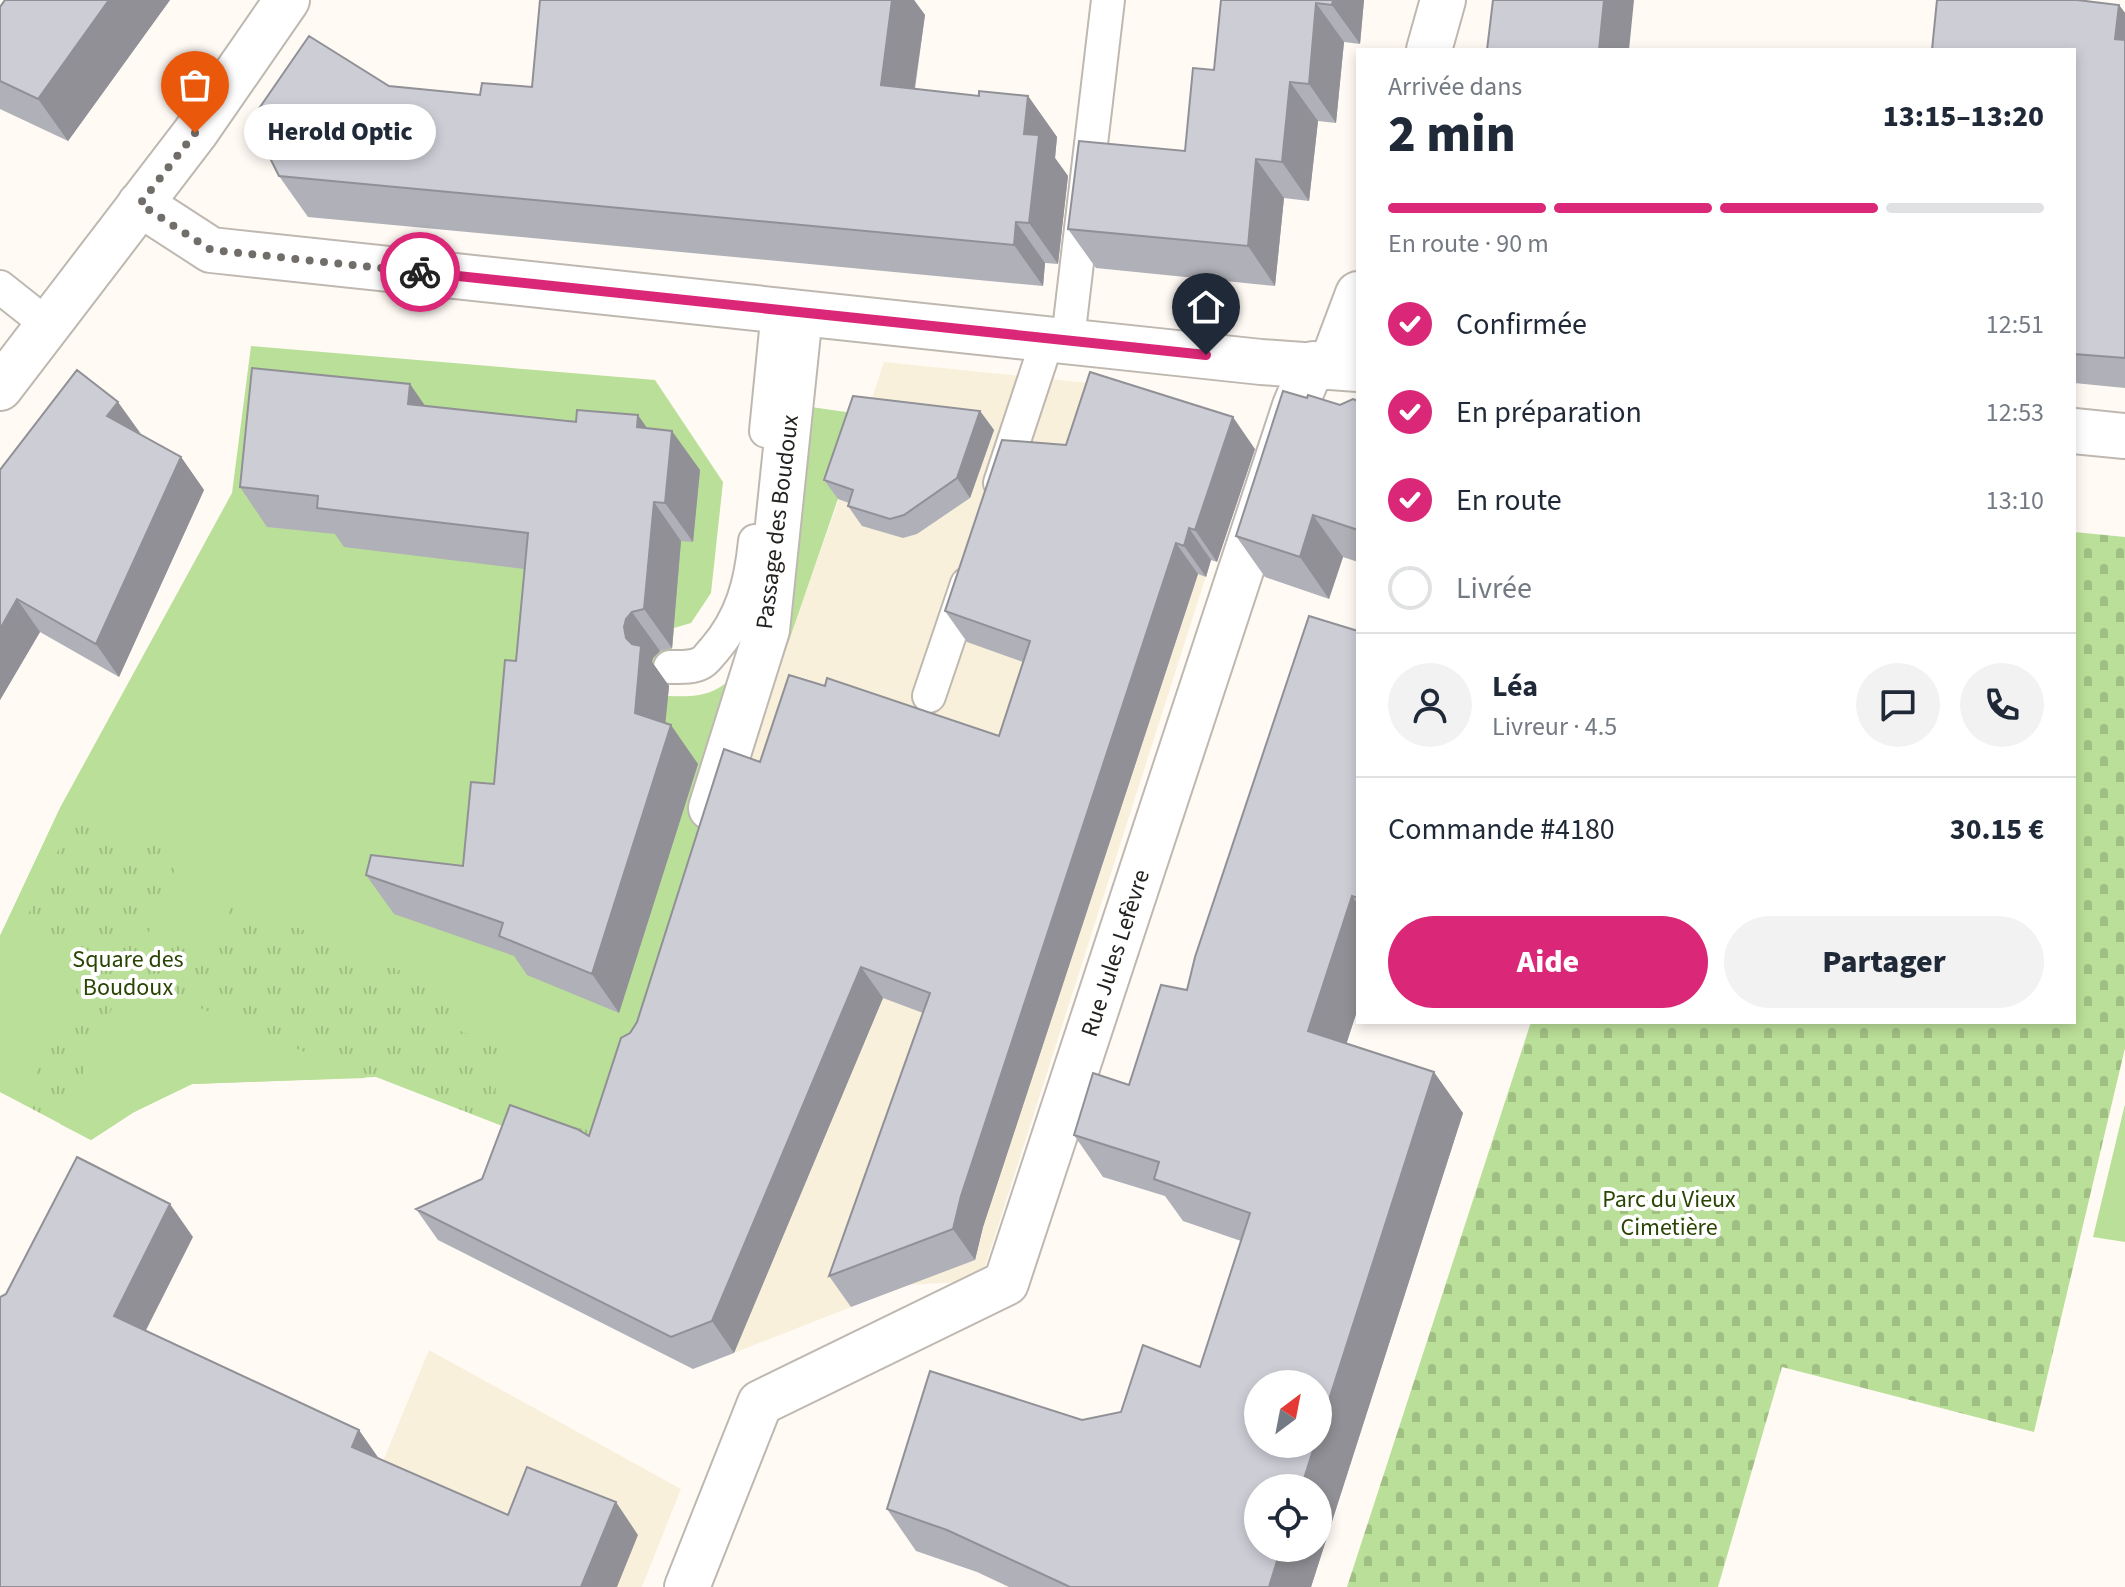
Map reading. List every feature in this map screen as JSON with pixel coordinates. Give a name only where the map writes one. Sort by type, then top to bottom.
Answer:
[{"type":"street","points":[[0,388],[195,133],[287,0]]},
{"type":"street","points":[[1430,48],[1443,0]]},
{"type":"street","points":[[140,204],[211,250],[1261,362],[1334,367]]},
{"type":"street","name":"Rue Jules Lefèvre","points":[[687,1587],[760,1403],[1006,1283],[1295,406],[1334,367],[1356,300]]},
{"type":"street","name":"Passage des Boudoux","points":[[701,838],[767,630],[789,312]]},
{"type":"street","points":[[2076,431],[2125,436]]},
{"type":"lane","points":[[989,517],[1058,338],[1108,0]]},
{"type":"lane","points":[[0,287],[48,325]]},
{"type":"lane","points":[[670,667],[702,663],[735,620],[752,575],[789,312]]},
{"type":"lane","points":[[929,696],[974,562]]},
{"type":"shaded area","points":[[884,362],[1118,386],[1208,570],[984,1270],[961,1282],[907,1285],[734,1353],[787,1226],[739,778],[839,499]]},
{"type":"shaded area","points":[[429,1350],[681,1489],[642,1587],[331,1587]]},
{"type":"green space","points":[[251,346],[655,380],[723,482],[711,593],[691,623],[674,628],[668,696],[693,696],[712,691],[747,664],[811,407],[867,415],[739,778],[592,1132],[495,1091],[511,1053],[444,1024],[456,994],[234,901],[209,959],[148,934],[180,857],[76,813],[21,929],[89,962],[23,1102],[0,1092],[0,936],[61,806],[232,493]]},
{"type":"green space","name":"Parc du Vieux Cimetière","points":[[2076,532],[2125,537],[2125,1048],[2034,1432],[1782,1367],[1718,1587],[1347,1587],[1530,1024],[2076,1024]]},
{"type":"green space","name":"Square des Boudoux","points":[[61,806],[648,1052],[610,1168],[376,1077],[192,1084],[134,1112],[91,1140],[0,1092],[0,936]]},
{"type":"green space","points":[[126,977],[366,1078],[192,1084],[134,1112],[91,1140],[60,1124]]},
{"type":"green space","points":[[2125,1104],[2125,1242],[2093,1237]]},
{"type":"building","points":[[5,0],[109,0],[38,99],[0,81],[0,7]]},
{"type":"building","points":[[540,0],[892,0],[881,85],[979,96],[979,91],[1028,96],[1024,134],[1039,135],[1029,223],[1016,222],[1014,245],[279,176],[251,120],[309,36],[389,86],[480,95],[482,83],[532,87]]},
{"type":"building","points":[[1221,0],[1333,0],[1332,5],[1316,3],[1309,84],[1290,82],[1282,162],[1256,159],[1248,246],[1068,229],[1079,141],[1185,151],[1193,68],[1214,70]]},
{"type":"building","points":[[1493,0],[1604,0],[1599,48],[1487,48]]},
{"type":"building","points":[[1937,0],[2077,0],[2119,5],[2115,39],[2125,40],[2125,358],[2076,354],[2076,48],[1932,48]]},
{"type":"building","points":[[252,368],[410,384],[408,404],[576,422],[577,410],[638,415],[637,427],[672,431],[665,503],[654,502],[644,609],[632,612],[624,627],[626,638],[632,644],[641,646],[635,713],[671,725],[592,974],[499,936],[503,923],[366,875],[371,855],[463,866],[471,782],[494,784],[505,660],[516,661],[528,533],[317,508],[318,496],[240,487]]},
{"type":"building","points":[[77,370],[118,402],[107,416],[181,457],[96,644],[17,599],[0,629],[0,470]]},
{"type":"building","points":[[1090,372],[1233,417],[1195,530],[1189,528],[1184,546],[1176,543],[961,1196],[953,1229],[829,1276],[930,993],[861,967],[712,1321],[671,1337],[416,1209],[482,1179],[510,1105],[589,1136],[621,1038],[630,1033],[637,1022],[724,749],[760,762],[789,675],[825,686],[827,678],[999,736],[1030,641],[945,611],[1002,440],[1066,445]]},
{"type":"building","points":[[1283,391],[1340,405],[1356,400],[1356,529],[1313,515],[1300,557],[1236,536]]},
{"type":"building","points":[[853,396],[980,411],[957,478],[904,515],[890,519],[848,506],[853,490],[824,480]]},
{"type":"building","points":[[1309,616],[1356,630],[1356,897],[1352,896],[1308,1031],[1434,1072],[1332,1390],[1332,1370],[1244,1370],[1244,1458],[1311,1458],[1305,1474],[1244,1474],[1244,1562],[1277,1562],[1269,1587],[1070,1587],[947,1530],[887,1509],[930,1371],[1082,1420],[1121,1412],[1143,1345],[1200,1367],[1250,1213],[1154,1179],[1159,1162],[1074,1135],[1093,1073],[1129,1085],[1161,985],[1187,990],[1195,957]]},
{"type":"building","points":[[77,1157],[170,1204],[114,1316],[359,1430],[352,1447],[508,1515],[527,1467],[616,1502],[581,1587],[0,1587],[0,1297],[6,1294]]},
{"type":"way so far","points":[[195,133],[140,204],[211,250],[420,272]]},
{"type":"place","name":"Herold Optic","points":[[195,133]]},
{"type":"route","points":[[420,272],[1206,355]]}]
